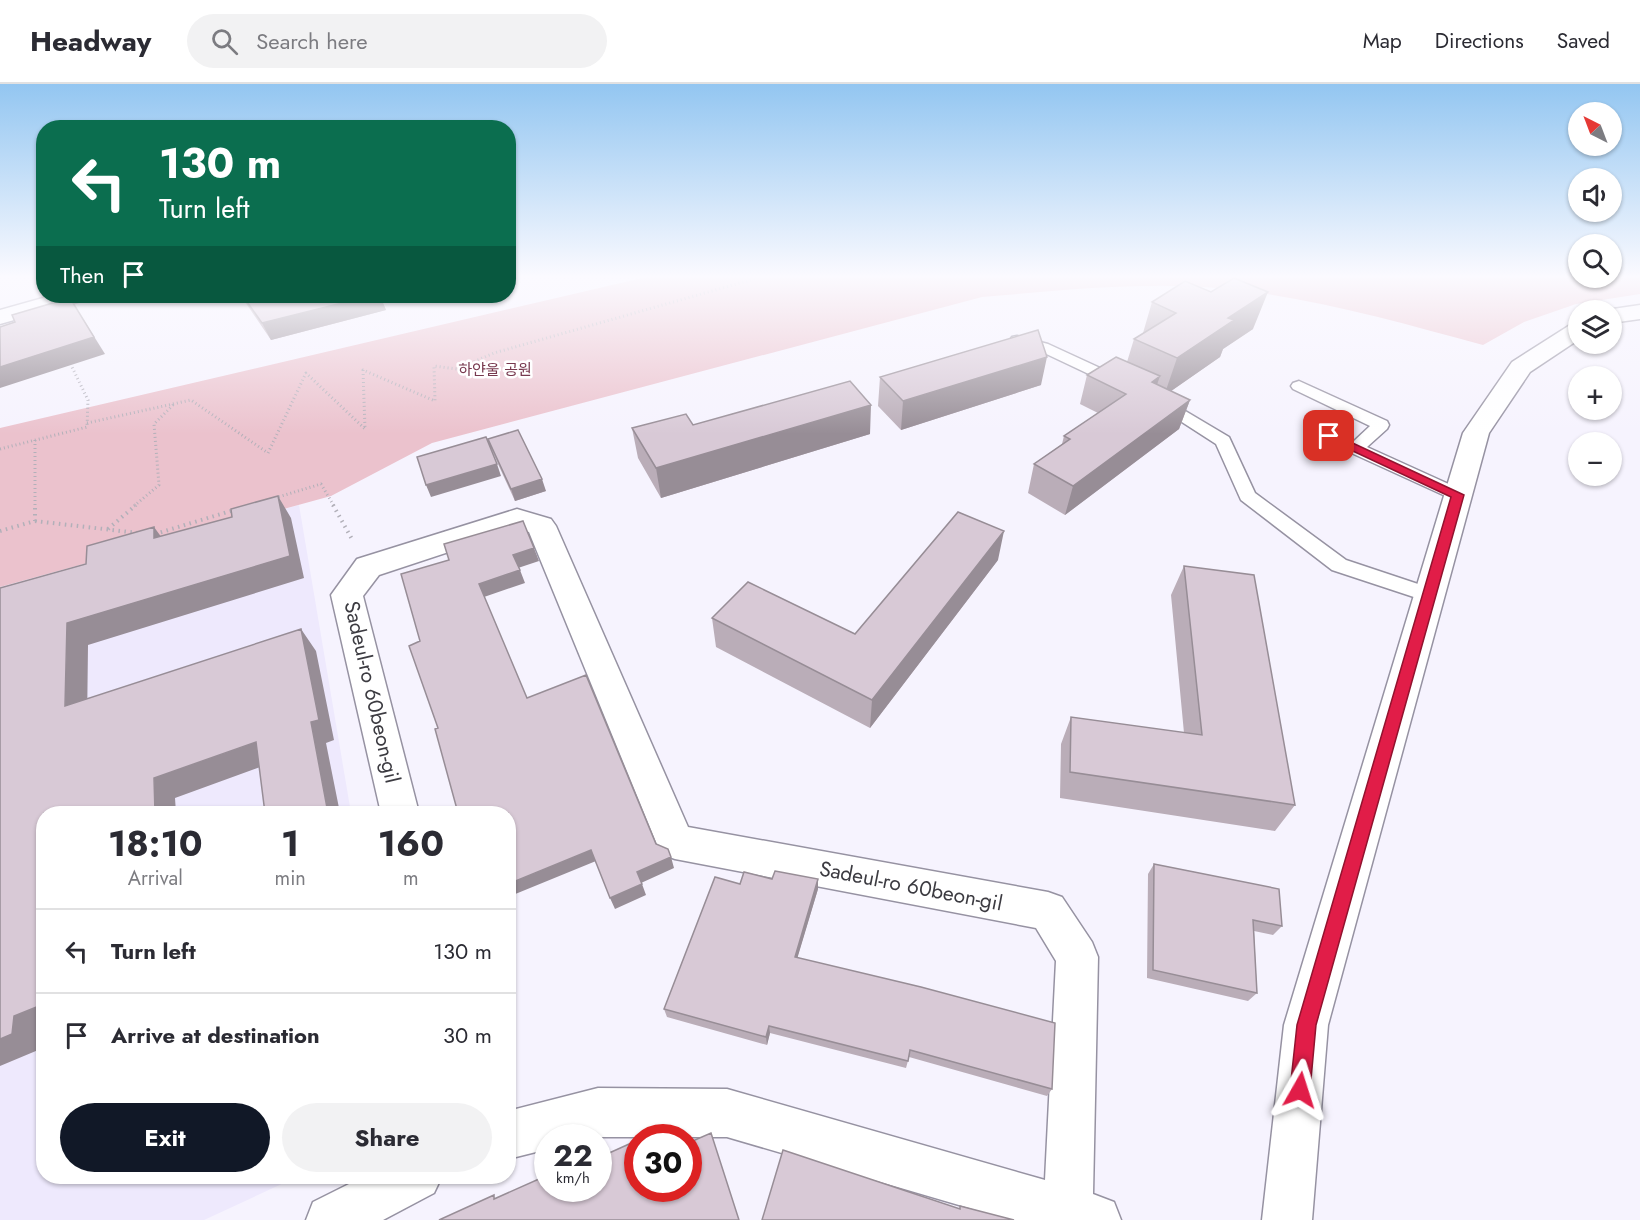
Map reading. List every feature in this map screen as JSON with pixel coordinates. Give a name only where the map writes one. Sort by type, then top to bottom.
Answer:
[{"type":"street","points":[[1287,1220],[1306,1025],[1476,433],[1521,368],[1568,337]]},
{"type":"street","name":"Sadeul-ro 60beon-gil","points":[[398,806],[347,595],[368,567],[517,519],[542,526],[675,842],[1048,912],[1077,957],[1082,1216],[727,1113],[598,1112],[516,1133]]},
{"type":"street","points":[[332,1220],[402,1184]]},
{"type":"lane","points":[[1013,339],[1043,347],[1169,405],[1223,441],[1247,496],[1339,565],[1429,595]]},
{"type":"lane","points":[[1299,386],[1381,424],[1356,448]]},
{"type":"lane","points":[[1329,436],[1458,495]]},
{"type":"path","points":[[87,423],[191,400],[268,453],[306,373],[365,429],[363,370],[435,401],[434,366],[457,369],[494,353],[582,328]]},
{"type":"path","points":[[0,449],[87,427],[88,400],[71,365]]},
{"type":"path","points":[[107,529],[159,486],[154,423],[176,402]]},
{"type":"path","points":[[35,440],[35,521]]},
{"type":"path","points":[[265,501],[321,484],[368,567]]},
{"type":"path","points":[[153,534],[243,507]]},
{"type":"path","points":[[0,531],[35,521],[141,533]]},
{"type":"shaded area","points":[[299,505],[350,806],[36,806],[36,1184],[282,1184],[204,1220],[0,1220],[0,587]]},
{"type":"green space","name":"하얀울 공원","points":[[428,328],[865,328],[432,443],[331,496],[0,587],[0,428]]},
{"type":"green space","points":[[1419,328],[1513,328],[1483,345]]},
{"type":"building","points":[[0,328],[88,328],[94,337],[0,367]]},
{"type":"building","points":[[1152,328],[1222,328],[1177,358],[1134,339]]},
{"type":"building","points":[[1038,330],[1047,357],[903,401],[880,377]]},
{"type":"building","points":[[1116,357],[1160,376],[1152,382],[1190,400],[1073,486],[1034,464],[1070,439],[1064,436],[1126,394],[1087,375]]},
{"type":"building","points":[[850,381],[871,405],[656,468],[632,428],[686,414],[693,425]]},
{"type":"building","points":[[518,430],[542,479],[511,489],[488,439]]},
{"type":"building","points":[[486,437],[497,464],[426,485],[417,457]]},
{"type":"building","points":[[278,496],[290,556],[67,623],[65,706],[301,629],[319,720],[311,722],[327,806],[264,806],[256,742],[154,778],[155,806],[36,806],[36,1007],[14,1016],[12,1034],[0,1039],[0,588],[86,564],[87,546],[154,527],[154,538],[232,517],[231,509]]},
{"type":"building","points":[[958,512],[1004,531],[872,700],[712,618],[748,582],[855,634]]},
{"type":"building","points":[[523,521],[534,548],[513,555],[520,570],[479,584],[527,698],[586,675],[656,844],[668,849],[671,857],[637,872],[642,884],[610,898],[591,850],[516,881],[516,806],[456,806],[435,729],[438,728],[409,646],[420,641],[401,574],[449,560],[444,544]]},
{"type":"building","points":[[1184,566],[1254,575],[1295,805],[1070,772],[1071,717],[1202,735]]},
{"type":"building","points":[[1154,864],[1279,889],[1282,926],[1253,920],[1257,993],[1153,970]]},
{"type":"building","points":[[775,871],[818,879],[795,957],[921,987],[1055,1023],[1052,1089],[910,1050],[908,1061],[769,1026],[766,1037],[664,1009],[715,877],[740,884],[744,872],[772,879]]},
{"type":"building","points":[[711,1133],[739,1220],[439,1220],[494,1195],[494,1199],[534,1181],[534,1202],[612,1202],[612,1152],[624,1146],[624,1202],[702,1202],[702,1137]]},
{"type":"building","points":[[783,1150],[960,1209],[960,1206],[1014,1220],[762,1220]]},
{"type":"route","points":[[1300,1090],[1306,1025],[1458,495],[1329,436]]}]
